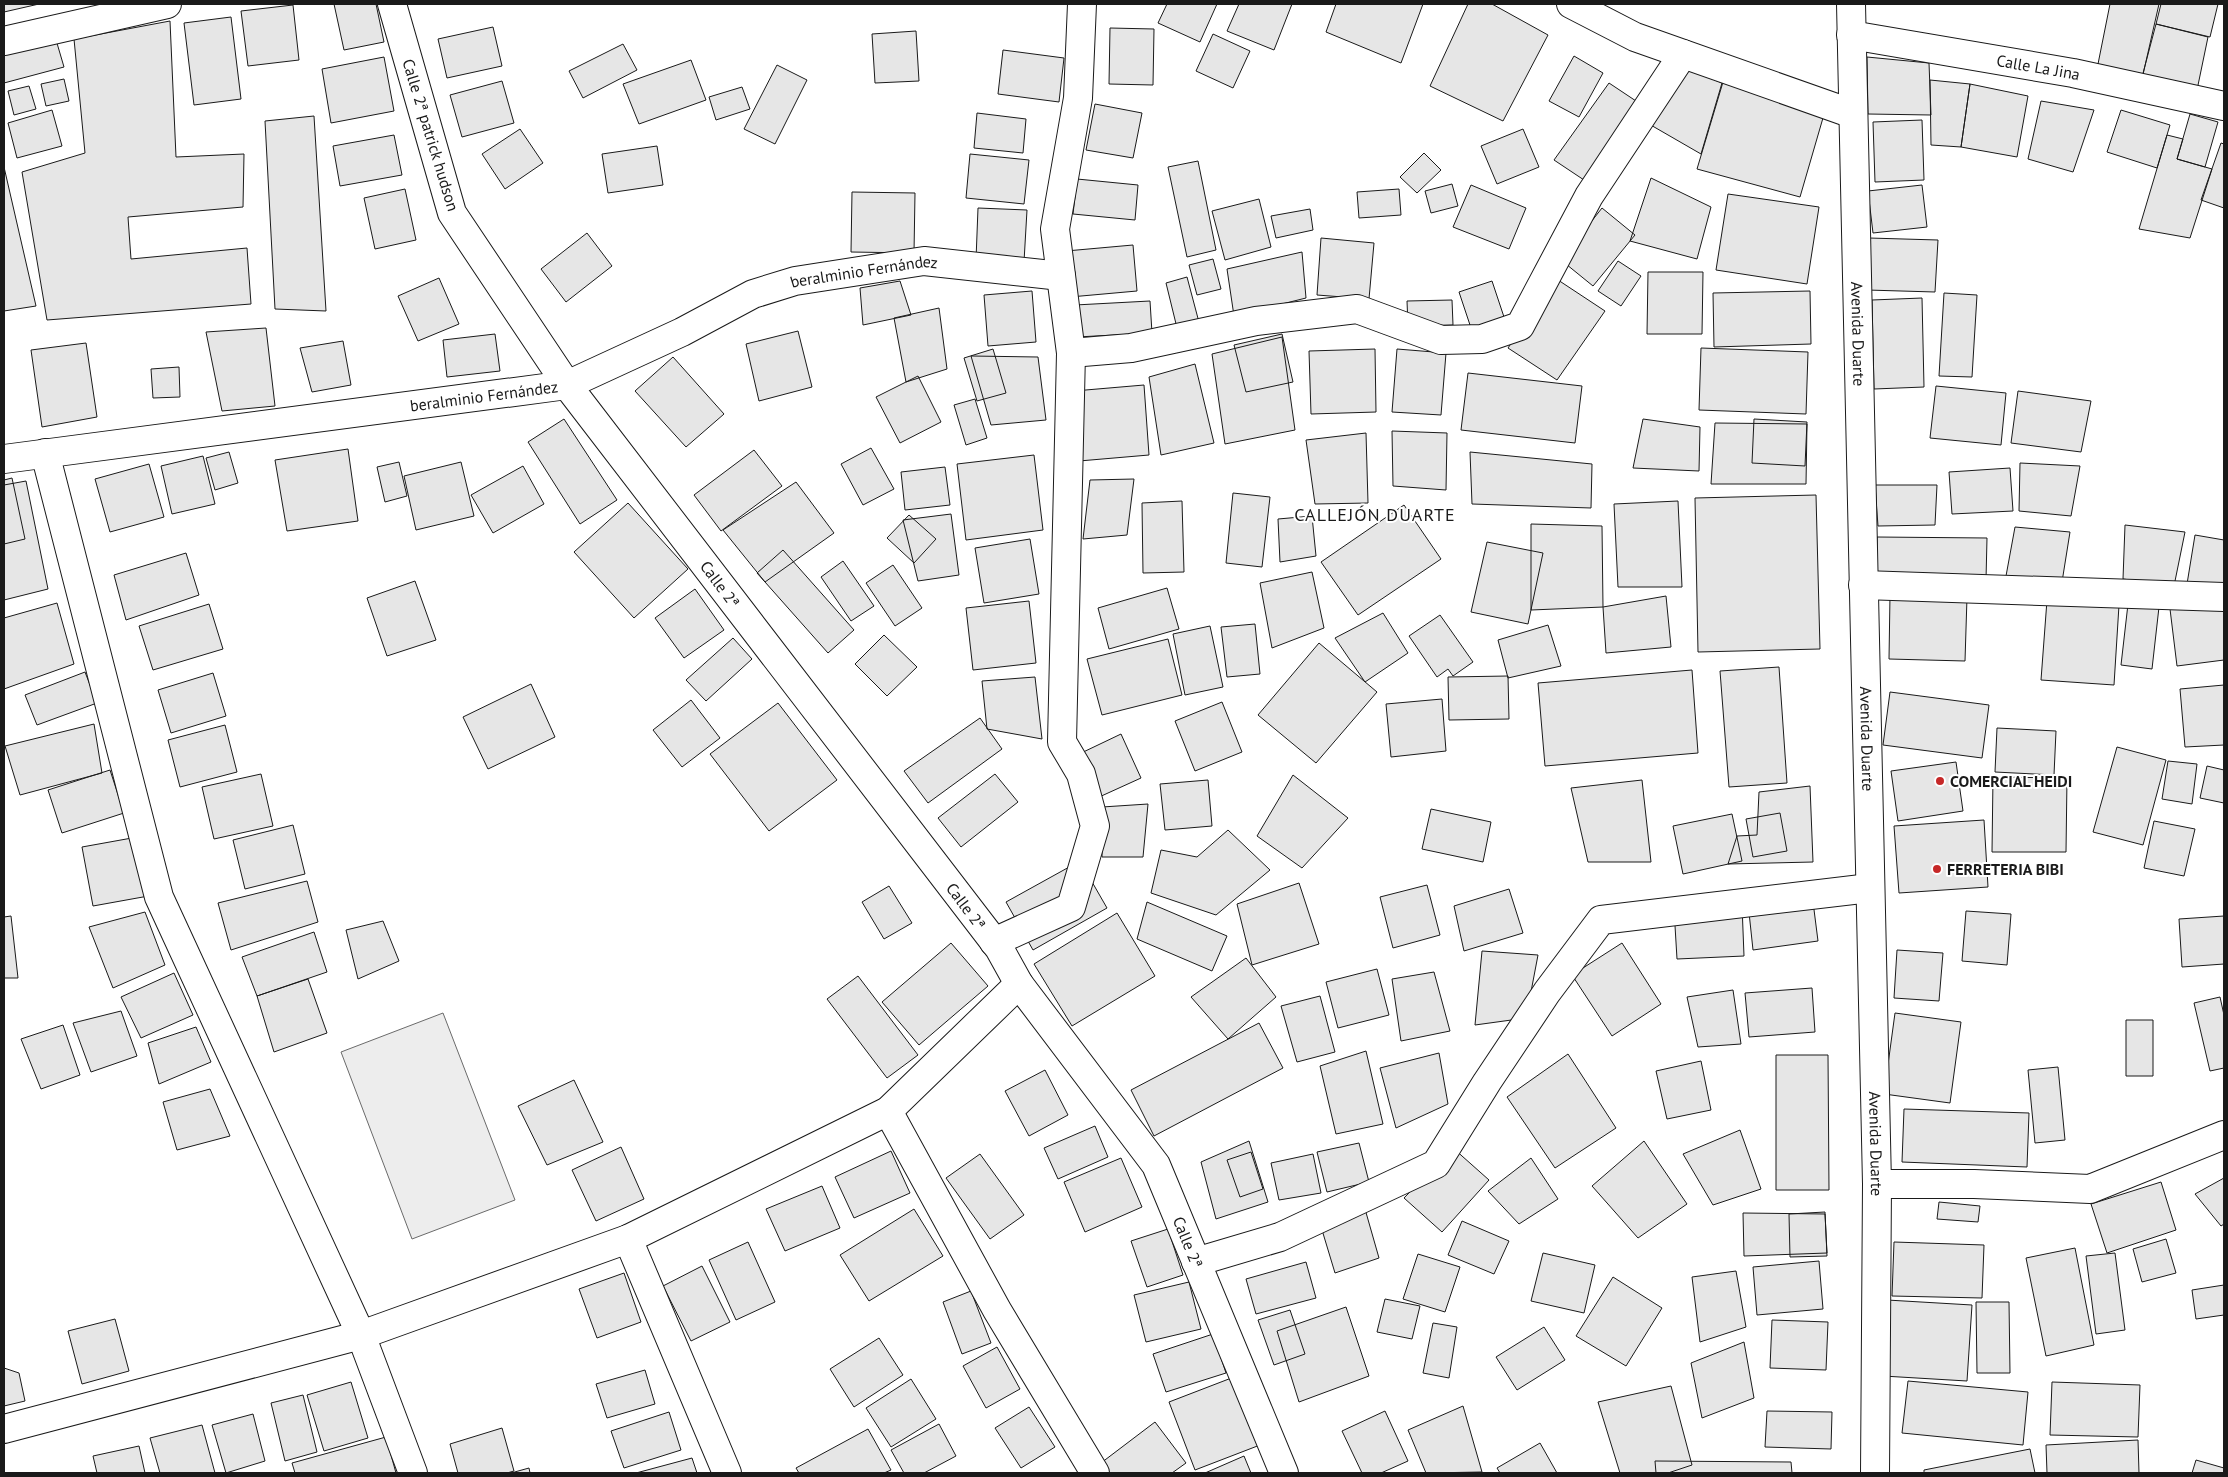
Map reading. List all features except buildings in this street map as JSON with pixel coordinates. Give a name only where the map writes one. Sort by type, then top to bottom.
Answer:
[{"type":"street","points":[[4,41],[167,4]]},
{"type":"street","name":"Calle 2ª patrick hudson","points":[[392,4],[452,213],[567,385]]},
{"type":"street","points":[[994,942],[1071,907],[1095,826],[1081,774],[1062,742],[1071,354],[1055,229],[1078,98],[1082,4]]},
{"type":"street","points":[[1571,4],[1635,36],[1853,114]]},
{"type":"street","name":"Avenida Duarte","points":[[1850,4],[1876,1184],[1875,1473]]},
{"type":"street","name":"Calle La Jina","points":[[1851,35],[2073,73],[2224,106]]},
{"type":"street","points":[[1071,354],[1131,348],[1256,321],[1357,309],[1441,340],[1482,339],[1520,326],[1589,196],[1683,54]]},
{"type":"street","name":"beralminio Fernández","points":[[4,459],[567,385],[682,332],[753,294],[794,281],[924,261],[1061,276]]},
{"type":"street","name":"Calle 2ª","points":[[567,385],[994,942],[1019,984],[1156,1165],[1284,1473]]},
{"type":"street","points":[[45,453],[159,898],[361,1335],[413,1473]]},
{"type":"street","points":[[1863,585],[2224,597]]},
{"type":"street","points":[[1196,1262],[1280,1237],[1436,1164],[1487,1082],[1547,992],[1600,920],[1870,888]]},
{"type":"street","points":[[4,1429],[361,1335],[628,1239],[888,1111],[1019,984]]},
{"type":"street","points":[[888,1111],[997,1310],[1095,1473]]},
{"type":"street","points":[[1876,1184],[1974,1184],[2090,1189],[2224,1134]]},
{"type":"street","points":[[628,1239],[728,1473]]},
{"type":"shaded area","points":[[443,1013],[515,1200],[412,1239],[341,1052]]},
{"type":"place","name":"COMERCIAL HEIDI","points":[[1940,781]]},
{"type":"place","name":"FERRETERIA BIBI","points":[[1937,869]]},
{"type":"district","name":"CALLEJÓN DUARTE","points":[[1375,514]]}]
